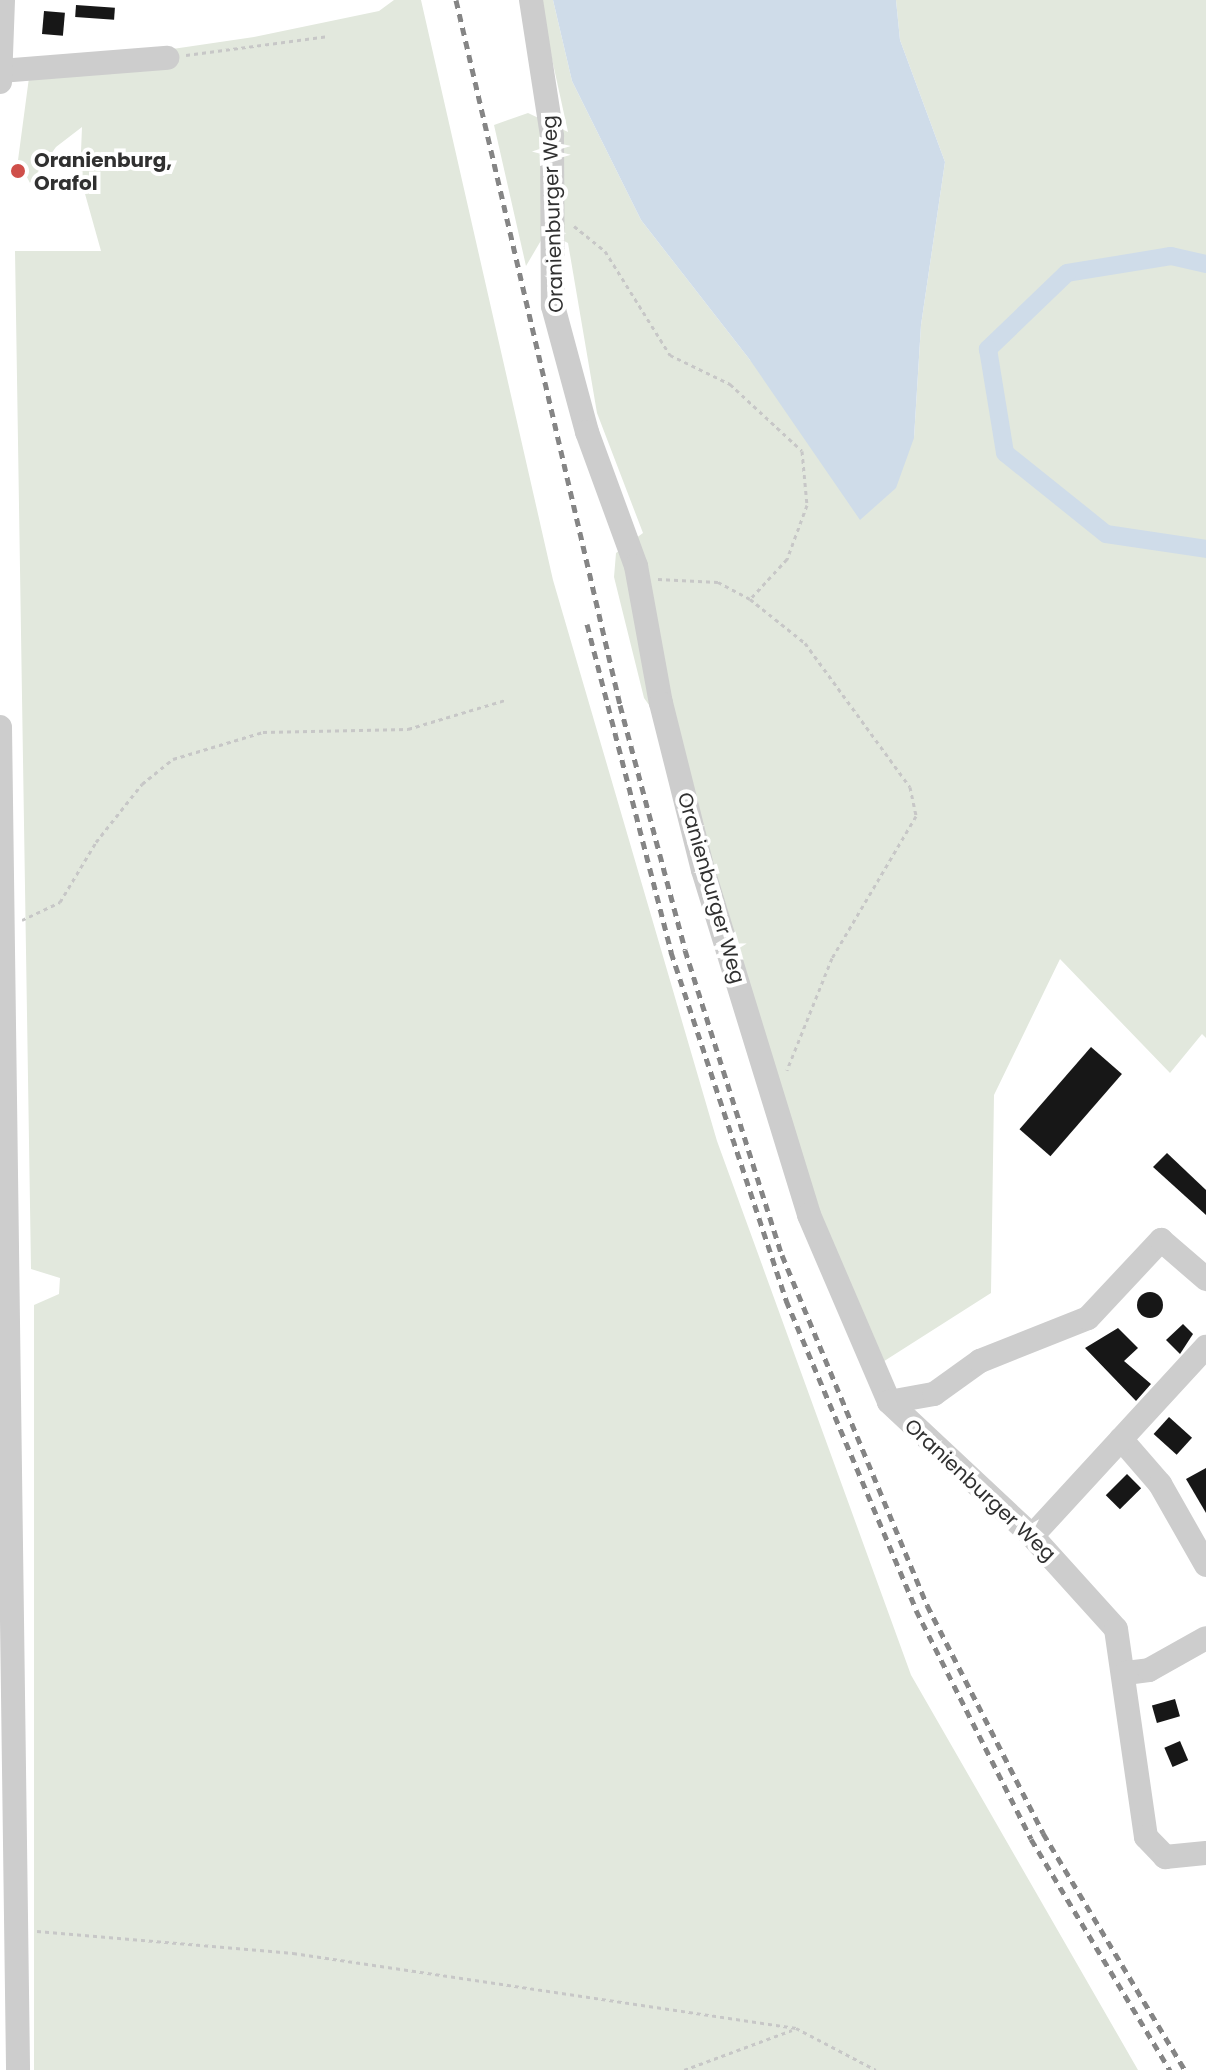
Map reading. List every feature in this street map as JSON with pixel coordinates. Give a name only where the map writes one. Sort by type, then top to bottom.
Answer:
[{"type":"street","points":[[0,82],[3,0]]},
{"type":"street","name":"Oranienburger Weg","points":[[531,0],[552,136],[553,306],[587,432],[639,580],[699,855],[809,1215],[889,1402],[1032,1536],[1116,1629],[1126,1673],[1137,1806],[1146,1837],[1165,1857],[1206,1853]]},
{"type":"street","points":[[0,71],[167,58]]},
{"type":"street","points":[[0,727],[18,2070]]},
{"type":"street","points":[[889,1402],[934,1394],[980,1361],[1088,1318],[1161,1240],[1206,1279]]},
{"type":"street","points":[[1032,1536],[1206,1347]]},
{"type":"street","points":[[1121,1439],[1160,1484],[1206,1565]]},
{"type":"street","points":[[1126,1673],[1149,1670],[1206,1638]]},
{"type":"path","points":[[167,58],[329,36]]},
{"type":"path","points":[[552,209],[605,251],[670,355],[730,384],[802,451],[807,505],[787,559],[750,599]]},
{"type":"path","points":[[639,580],[718,582],[750,599],[805,643],[894,758],[916,816],[832,958],[794,1059],[772,1094]]},
{"type":"path","points":[[3,924],[60,902],[96,842],[142,784],[173,759],[263,732],[408,729],[505,700]]},
{"type":"path","points":[[18,1930],[293,1953],[796,2028],[876,2070]]},
{"type":"path","points":[[684,2070],[796,2028]]},
{"type":"shaded area","points":[[394,0],[421,0],[553,580],[717,1141],[911,1675],[1138,2070],[34,2070],[34,1305],[59,1294],[60,1278],[31,1269],[15,251],[101,251],[80,176],[82,127],[56,147],[30,183],[18,160],[30,70],[254,37],[379,11]]},
{"type":"shaded area","points":[[539,0],[553,0],[572,81],[641,220],[750,360],[914,438],[921,325],[945,162],[900,40],[896,0],[1206,0],[1206,1038],[1202,1034],[1170,1073],[1060,959],[994,1095],[991,1293],[878,1365],[797,1155],[677,744],[644,698],[614,577],[616,553],[643,533],[597,413],[568,243],[546,232],[526,266],[494,125],[528,113],[568,132]]},
{"type":"water","points":[[553,0],[896,0],[900,40],[945,162],[921,325],[914,438],[896,488],[860,520],[750,360],[641,220],[572,81]]},
{"type":"building","points":[[76,5],[115,8],[114,20],[75,17]]},
{"type":"building","points":[[44,11],[65,13],[63,36],[42,34]]},
{"type":"building","points":[[1091,1047],[1122,1074],[1050,1156],[1019,1129]]},
{"type":"building","points":[[1167,1153],[1206,1190],[1206,1215],[1153,1167]]},
{"type":"building","points":[[1150,1292],[1159,1296],[1163,1305],[1159,1314],[1150,1318],[1141,1314],[1137,1305],[1141,1296]]},
{"type":"building","points":[[1183,1324],[1193,1334],[1180,1354],[1166,1340]]},
{"type":"building","points":[[1118,1328],[1138,1348],[1124,1361],[1151,1384],[1136,1401],[1085,1348]]},
{"type":"building","points":[[1169,1417],[1192,1438],[1177,1455],[1154,1434]]},
{"type":"building","points":[[1206,1468],[1206,1513],[1186,1479]]},
{"type":"building","points":[[1127,1474],[1141,1488],[1120,1509],[1106,1495]]},
{"type":"building","points":[[1175,1699],[1180,1716],[1157,1723],[1152,1706]]},
{"type":"building","points":[[1180,1741],[1188,1760],[1173,1767],[1164,1748]]},
{"type":"waterway","points":[[1206,264],[1171,256],[1067,273],[988,349],[1005,453],[1106,534],[1206,549]]},
{"type":"railway","points":[[456,0],[620,705],[685,950],[782,1255],[927,1605],[1043,1833],[1185,2070]]},
{"type":"railway","points":[[587,624],[671,952],[786,1300],[916,1610],[1031,1839],[1170,2070]]},
{"type":"place","name":"Oranienburg, Orafol","points":[[18,171]]}]
